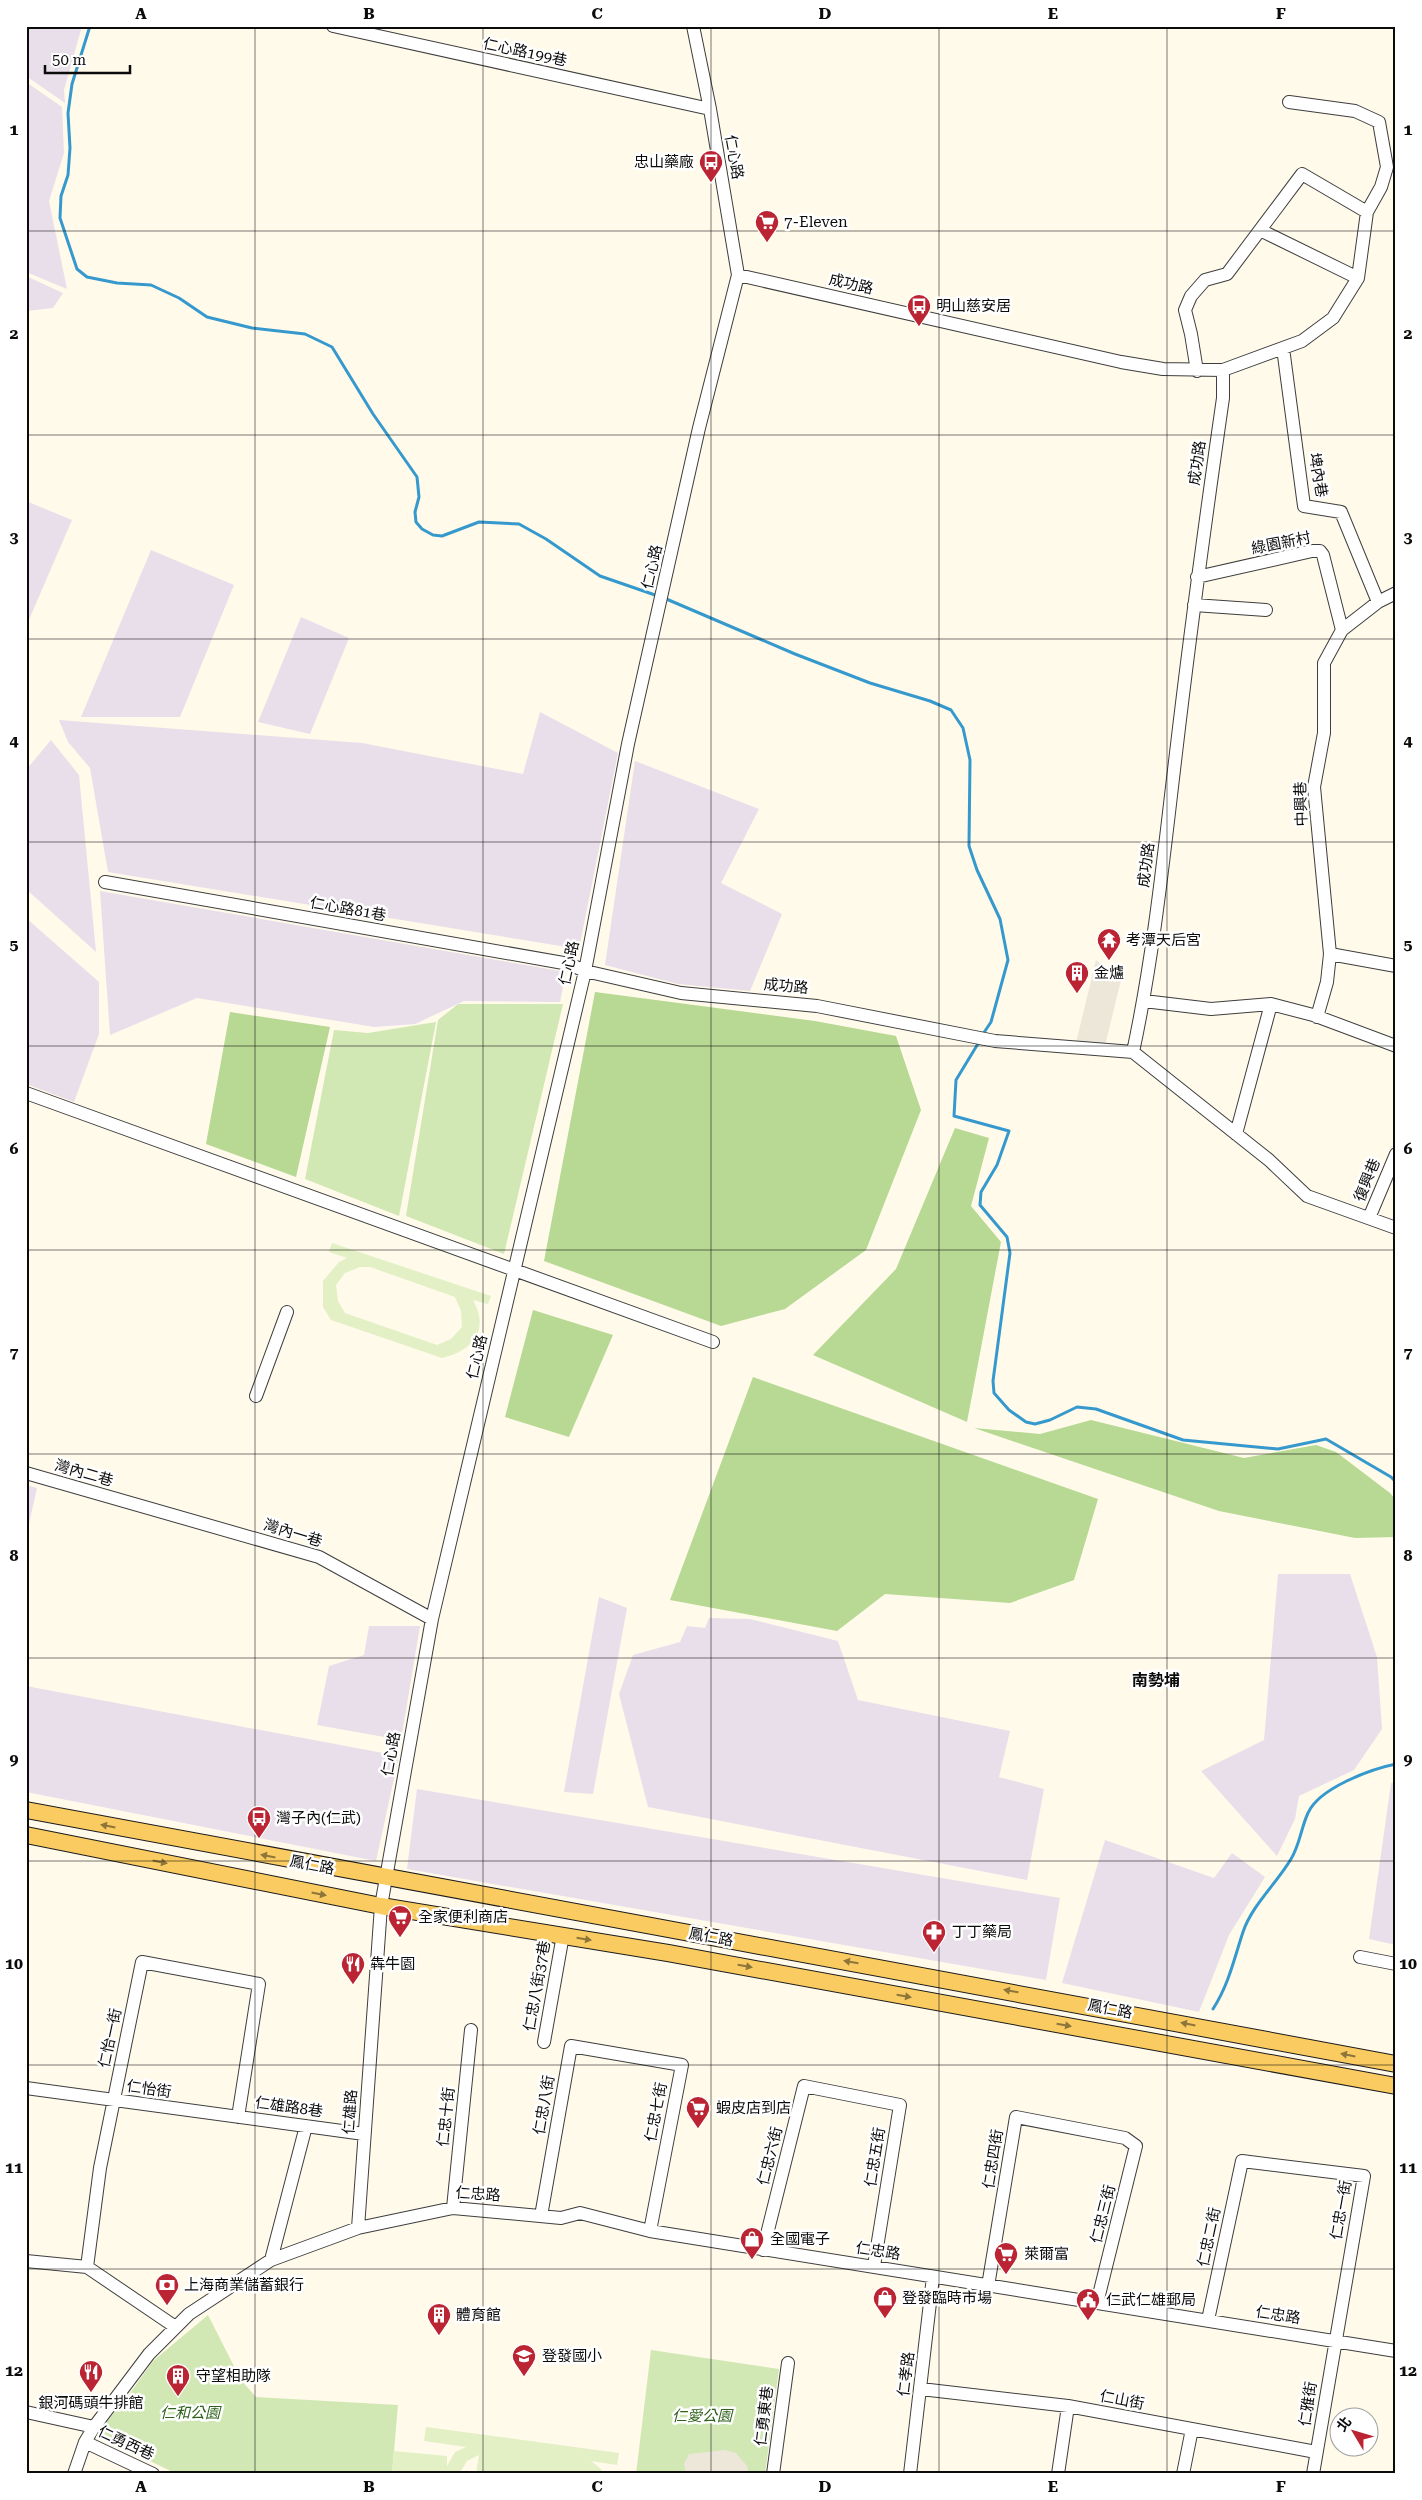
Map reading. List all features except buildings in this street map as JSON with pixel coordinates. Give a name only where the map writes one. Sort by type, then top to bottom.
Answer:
[{"type":"main road","name":"鳳仁路","points":[[26,1810],[385,1879],[1050,1998],[1396,2064]]},
{"type":"main road","name":"鳳仁路","points":[[26,1835],[381,1906],[678,1954],[1396,2086]]},
{"type":"street","name":"仁心路199巷","points":[[333,26],[710,109]]},
{"type":"street","name":"仁心路","points":[[381,1906],[432,1619],[585,971],[628,744],[699,428],[738,274],[710,109],[693,26]]},
{"type":"street","points":[[1223,370],[1302,341],[1334,318],[1358,278],[1367,212],[1381,187],[1388,167],[1379,122],[1355,111],[1289,102]]},
{"type":"street","points":[[1196,371],[1191,334],[1185,310],[1190,296],[1205,280],[1227,274],[1302,174],[1367,212]]},
{"type":"street","points":[[1260,230],[1358,278]]},
{"type":"street","name":"成功路","points":[[585,971],[682,993],[817,1006],[994,1041],[1133,1052],[1144,1001],[1160,888],[1197,577],[1223,398],[1223,370],[1163,369],[1121,362],[738,274]]},
{"type":"street","name":"埤內巷","points":[[1283,348],[1304,506],[1342,512],[1378,602]]},
{"type":"street","name":"綠園新村","points":[[1197,577],[1312,551],[1320,551],[1323,555],[1342,630]]},
{"type":"street","name":"中興巷","points":[[1318,1017],[1327,982],[1330,954],[1314,787],[1324,734],[1324,663],[1342,630],[1378,602],[1396,592]]},
{"type":"street","points":[[1194,606],[1266,610]]},
{"type":"street","name":"仁心路81巷","points":[[105,882],[569,964],[585,971]]},
{"type":"street","points":[[1330,954],[1396,966]]},
{"type":"street","points":[[1144,1001],[1211,1009],[1271,1004],[1318,1017],[1396,1046]]},
{"type":"street","points":[[1236,1134],[1271,1004]]},
{"type":"street","points":[[1133,1052],[1236,1134],[1308,1196],[1396,1228]]},
{"type":"street","points":[[26,1093],[713,1342]]},
{"type":"street","name":"復興巷","points":[[1369,1218],[1396,1154]]},
{"type":"street","points":[[256,1396],[287,1312]]},
{"type":"street","name":"灣內二巷","points":[[26,1473],[134,1504]]},
{"type":"street","name":"灣內一巷","points":[[134,1504],[319,1557],[432,1619]]},
{"type":"street","name":"仁雄路","points":[[358,2228],[381,1906]]},
{"type":"street","name":"仁忠八街37巷","points":[[544,2042],[563,1935]]},
{"type":"street","points":[[1360,1957],[1396,1964]]},
{"type":"street","name":"仁怡一街","points":[[86,2267],[100,2168],[142,1962],[259,1984],[238,2117]]},
{"type":"street","name":"仁忠十街","points":[[453,2208],[471,2030]]},
{"type":"street","name":"仁忠八街","points":[[541,2216],[571,2046],[616,2052]]},
{"type":"street","name":"仁忠七街","points":[[616,2052],[682,2065],[650,2231]]},
{"type":"street","name":"仁忠六街","points":[[764,2250],[804,2086],[849,2095]]},
{"type":"street","name":"仁怡街","points":[[26,2088],[238,2117]]},
{"type":"street","name":"仁忠五街","points":[[849,2095],[900,2105],[874,2266]]},
{"type":"street","name":"仁雄路8巷","points":[[238,2117],[364,2134]]},
{"type":"street","name":"仁忠四街","points":[[988,2286],[1016,2117],[1125,2138]]},
{"type":"street","points":[[271,2260],[306,2126]]},
{"type":"street","name":"仁忠三街","points":[[1098,2303],[1136,2146],[1125,2138]]},
{"type":"street","name":"仁忠二街","points":[[1208,2320],[1242,2161]]},
{"type":"street","name":"仁忠一街","points":[[1242,2161],[1364,2176],[1334,2340]]},
{"type":"street","name":"仁忠路","points":[[358,2228],[453,2208],[561,2218],[580,2213],[650,2231],[1396,2350]]},
{"type":"street","points":[[74,2474],[85,2442],[94,2427],[149,2354],[174,2326],[208,2300],[271,2260],[358,2228]]},
{"type":"street","points":[[26,2261],[86,2267],[174,2326]]},
{"type":"street","name":"仁孝路","points":[[910,2474],[933,2277]]},
{"type":"street","name":"仁雅街","points":[[1313,2474],[1334,2340]]},
{"type":"street","name":"仁勇東巷","points":[[773,2474],[788,2363]]},
{"type":"street","name":"仁山街","points":[[921,2389],[1068,2406],[1316,2452]]},
{"type":"street","points":[[1058,2474],[1068,2406]]},
{"type":"street","points":[[26,2412],[94,2427]]},
{"type":"street","points":[[1183,2474],[1192,2429]]},
{"type":"street","name":"仁勇西巷","points":[[85,2442],[153,2474]]},
{"type":"shaded area","points":[[26,26],[82,26],[64,90],[65,103],[26,76]]},
{"type":"shaded area","points":[[26,82],[62,107],[64,153],[49,201],[67,289],[26,272]]},
{"type":"shaded area","points":[[26,276],[63,293],[53,308],[26,311]]},
{"type":"shaded area","points":[[26,501],[72,520],[28,622],[26,643]]},
{"type":"shaded area","points":[[151,550],[234,585],[180,717],[81,717]]},
{"type":"shaded area","points":[[301,617],[349,638],[310,734],[258,722]]},
{"type":"shaded area","points":[[540,712],[618,753],[579,949],[108,872],[90,768],[68,742],[59,720],[362,743],[523,774]]},
{"type":"shaded area","points":[[51,740],[79,775],[96,952],[26,889],[26,770]]},
{"type":"shaded area","points":[[635,761],[759,809],[721,883],[782,914],[750,991],[678,984],[605,965]]},
{"type":"shaded area","points":[[100,891],[566,972],[560,1002],[464,1001],[415,1024],[374,1027],[197,998],[110,1035]]},
{"type":"shaded area","points":[[26,918],[99,982],[99,1034],[74,1102],[26,1084]]},
{"type":"shaded area","points":[[1096,960],[1121,980],[1104,1050],[1075,1047]]},
{"type":"shaded area","points":[[26,1485],[37,1488],[26,1537]]},
{"type":"shaded area","points":[[1278,1574],[1350,1574],[1377,1657],[1382,1729],[1354,1770],[1299,1796],[1295,1819],[1277,1856],[1201,1771],[1264,1740]]},
{"type":"shaded area","points":[[599,1597],[627,1608],[593,1794],[564,1792]]},
{"type":"shaded area","points":[[709,1618],[750,1619],[838,1641],[858,1700],[1010,1731],[999,1777],[1044,1789],[1027,1880],[648,1807],[619,1694],[633,1655],[680,1642],[687,1626],[705,1628]]},
{"type":"shaded area","points":[[369,1626],[420,1626],[401,1740],[317,1725],[329,1666],[364,1655]]},
{"type":"shaded area","points":[[26,1686],[399,1756],[376,1861],[26,1792]]},
{"type":"shaded area","points":[[1391,1783],[1396,1783],[1396,1945],[1369,1939]]},
{"type":"shaded area","points":[[417,1789],[1060,1898],[1046,1980],[407,1869]]},
{"type":"shaded area","points":[[1105,1840],[1214,1878],[1232,1853],[1265,1877],[1229,1935],[1199,2012],[1062,1983]]},
{"type":"shaded area","points":[[725,2450],[736,2453],[747,2466],[749,2474],[686,2474],[684,2464],[689,2454]]},
{"type":"green space","points":[[595,992],[815,1021],[896,1036],[921,1110],[866,1250],[785,1309],[721,1326],[544,1261]]},
{"type":"green space","points":[[458,1004],[563,1004],[504,1254],[406,1216],[438,1020]]},
{"type":"green space","points":[[230,1012],[330,1027],[296,1177],[206,1144]]},
{"type":"green space","points":[[436,1022],[399,1216],[305,1179],[334,1030],[368,1033]]},
{"type":"green space","points":[[955,1128],[989,1138],[971,1206],[1001,1242],[967,1422],[813,1355],[896,1269]]},
{"type":"green space","points":[[332,1243],[491,1296],[488,1304],[473,1300],[480,1321],[476,1338],[462,1350],[442,1358],[331,1320],[323,1307],[323,1281],[339,1262],[347,1258],[329,1252]],"holes":[[[360,1267],[370,1267],[455,1297],[461,1311],[462,1327],[451,1339],[437,1345],[345,1313],[338,1301],[336,1285],[345,1273]]]},
{"type":"green space","points":[[533,1310],[613,1335],[569,1437],[505,1417]]},
{"type":"green space","points":[[753,1377],[1098,1499],[1074,1580],[1010,1603],[885,1594],[837,1631],[670,1600]]},
{"type":"green space","points":[[1091,1420],[1244,1458],[1316,1445],[1336,1452],[1390,1493],[1396,1500],[1396,1537],[1355,1538],[1219,1511],[974,1428],[1040,1434]]},
{"type":"green space","name":"仁和公園","points":[[208,2315],[241,2380],[256,2397],[398,2405],[392,2474],[177,2474],[96,2435],[128,2396],[153,2361]]},
{"type":"green space","name":"仁愛公園","points":[[651,2350],[779,2369],[765,2474],[636,2474]]},
{"type":"green space","points":[[426,2427],[619,2453],[617,2465],[591,2461],[601,2469],[602,2474],[591,2474],[589,2471],[588,2474],[476,2474],[479,2455],[467,2461],[459,2474],[392,2474],[394,2451],[447,2456],[447,2466],[455,2452],[466,2447],[424,2441]]},
{"type":"waterway","points":[[90,26],[72,84],[68,113],[70,148],[68,175],[61,196],[60,218],[77,269],[87,277],[117,283],[151,285],[179,298],[207,317],[252,328],[305,334],[332,347],[373,414],[417,477],[419,497],[415,512],[416,522],[422,529],[433,535],[442,536],[479,522],[519,524],[546,539],[600,576],[658,596]]},
{"type":"waterway","points":[[664,598],[795,654],[870,683],[930,701],[951,710],[963,728],[970,760],[969,846],[977,870],[1000,919],[1008,960],[991,1022],[983,1034]]},
{"type":"waterway","points":[[979,1042],[956,1080],[954,1116],[1009,1131],[997,1165],[981,1192],[980,1205],[1007,1237],[1010,1253],[993,1381],[994,1393],[1009,1410],[1026,1422],[1035,1424],[1050,1420],[1077,1407],[1096,1409],[1183,1440],[1278,1449],[1326,1439],[1391,1477],[1396,1482]]},
{"type":"waterway","points":[[1213,2009],[1227,1981],[1247,1922],[1258,1903],[1291,1859],[1308,1813],[1314,1804],[1334,1788],[1347,1781],[1373,1770],[1396,1764]]},
{"type":"place","name":"忠山藥廠","points":[[711,183]]},
{"type":"place","name":"7-Eleven","points":[[767,243]]},
{"type":"place","name":"明山慈安居","points":[[919,327]]},
{"type":"place","name":"考潭天后宮","points":[[1109,961]]},
{"type":"place","name":"金爐","points":[[1077,994]]},
{"type":"place","name":"灣子內(仁武)","points":[[259,1839]]},
{"type":"place","name":"全家便利商店","points":[[400,1938]]},
{"type":"place","name":"丁丁藥局","points":[[934,1953]]},
{"type":"place","name":"犇牛園","points":[[353,1985]]},
{"type":"place","name":"蝦皮店到店","points":[[698,2129]]},
{"type":"place","name":"全國電子","points":[[752,2260]]},
{"type":"place","name":"萊爾富","points":[[1006,2275]]},
{"type":"place","name":"上海商業儲蓄銀行","points":[[167,2306]]},
{"type":"place","name":"登發臨時市場","points":[[885,2319]]},
{"type":"place","name":"仁武仁雄郵局","points":[[1088,2321]]},
{"type":"place","name":"體育館","points":[[439,2336]]},
{"type":"place","name":"登發國小","points":[[524,2377]]},
{"type":"place","name":"銀河碼頭牛排館","points":[[91,2393]]},
{"type":"place","name":"守望相助隊","points":[[178,2397]]},
{"type":"district","name":"南勢埔","points":[[1156,1680]]}]
